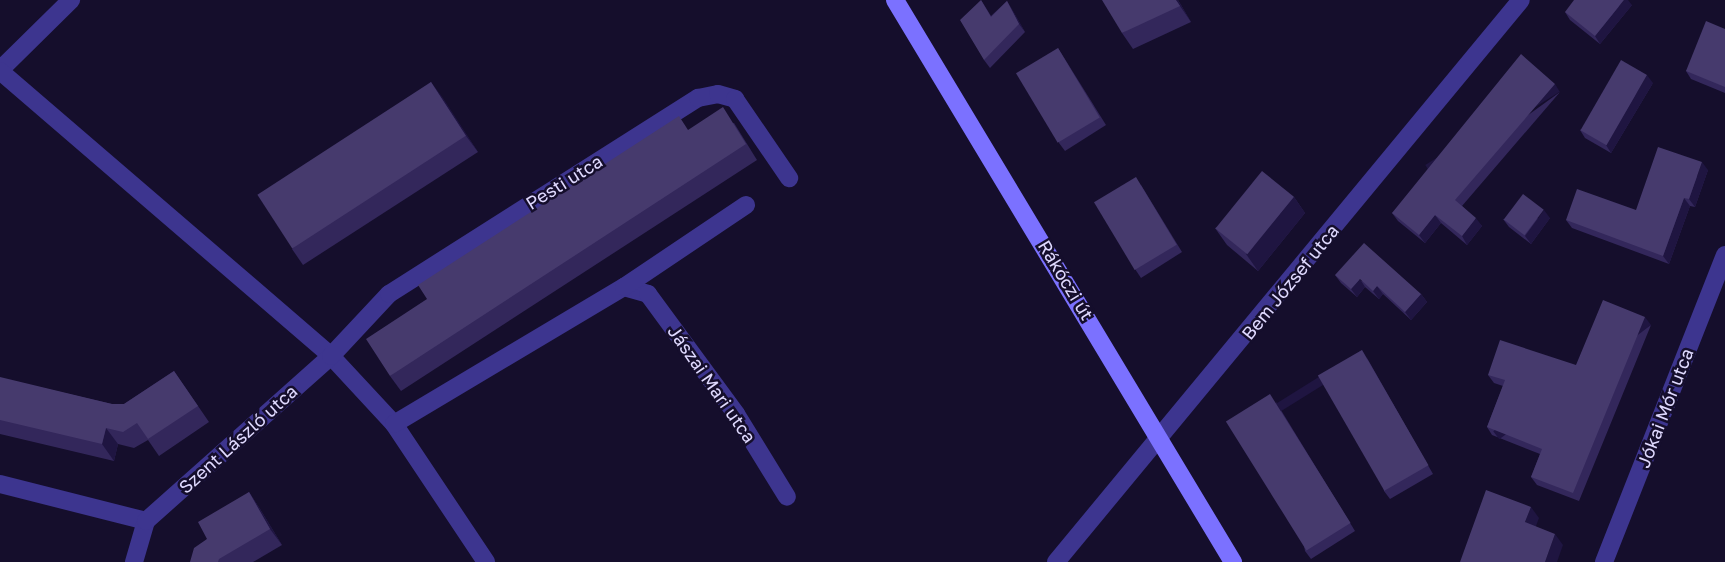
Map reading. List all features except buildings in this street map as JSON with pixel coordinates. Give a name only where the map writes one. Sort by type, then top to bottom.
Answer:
[{"type":"street","points":[[71,0],[0,70],[331,356],[394,424],[486,562]]},
{"type":"street","name":"Rákóczi út","points":[[895,0],[1162,439],[1233,562]]},
{"type":"street","name":"Bem József utca","points":[[1056,562],[1162,439],[1521,0]]},
{"type":"street","name":"Pesti utca","points":[[331,356],[389,293],[698,97],[718,94],[735,100],[789,178]]},
{"type":"street","points":[[394,424],[624,288],[746,205]]},
{"type":"street","name":"Jókai Mór utca","points":[[1604,562],[1725,255]]},
{"type":"street","name":"Jászai Mari utca","points":[[624,288],[648,294],[736,414],[787,497]]},
{"type":"street","name":"Szent László utca","points":[[146,521],[331,356]]},
{"type":"street","points":[[0,484],[146,521],[134,562]]}]
